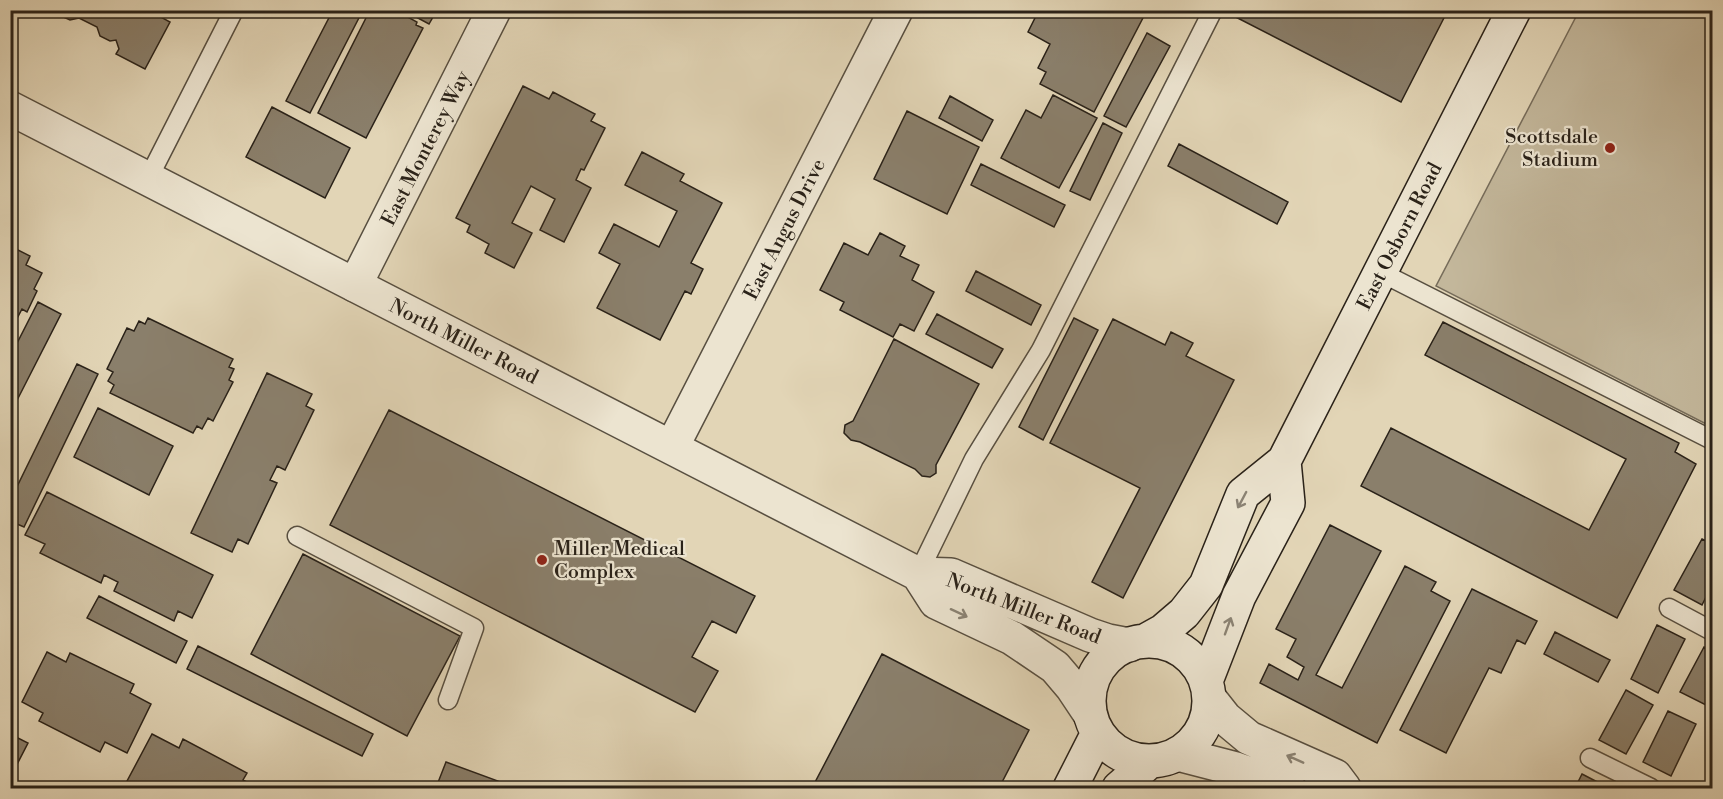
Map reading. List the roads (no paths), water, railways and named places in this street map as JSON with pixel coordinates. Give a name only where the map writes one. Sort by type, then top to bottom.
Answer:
[{"type":"street","name":"East Monterey Way","points":[[355,285],[494,10]]},
{"type":"street","name":"East Angus Drive","points":[[672,447],[896,10]]},
{"type":"street","name":"East Osborn Road","points":[[1137,643],[1163,631],[1184,613],[1206,585],[1243,494],[1284,461],[1514,10]]},
{"type":"street","name":"North Miller Road","points":[[10,108],[918,574],[951,575],[1090,635],[1108,641],[1137,643]]},
{"type":"street","points":[[1119,789],[1164,758],[1185,750],[1199,736],[1207,718],[1208,690],[1239,596],[1288,503],[1284,461]]},
{"type":"street","name":"North Miller Road","points":[[918,574],[936,602],[1012,638],[1055,667],[1072,687],[1094,723]]},
{"type":"street","points":[[1290,789],[1236,769],[1164,758],[1129,758],[1111,748],[1094,723],[1090,693],[1096,674],[1108,657],[1137,643],[1165,643],[1183,651],[1197,664],[1224,718],[1250,738],[1335,776],[1344,789]]},
{"type":"street","points":[[1071,789],[1094,723]]},
{"type":"lane","points":[[148,179],[234,10]]},
{"type":"lane","points":[[918,574],[974,459],[1041,350],[1213,10]]},
{"type":"lane","points":[[1380,272],[1713,440]]},
{"type":"lane","points":[[297,536],[474,628],[448,700]]},
{"type":"lane","points":[[1669,608],[1713,631]]},
{"type":"lane","points":[[1590,758],[1651,789]]},
{"type":"place","name":"Scottsdale Stadium","points":[[1610,148]]},
{"type":"place","name":"Miller Medical Complex","points":[[542,560]]}]
